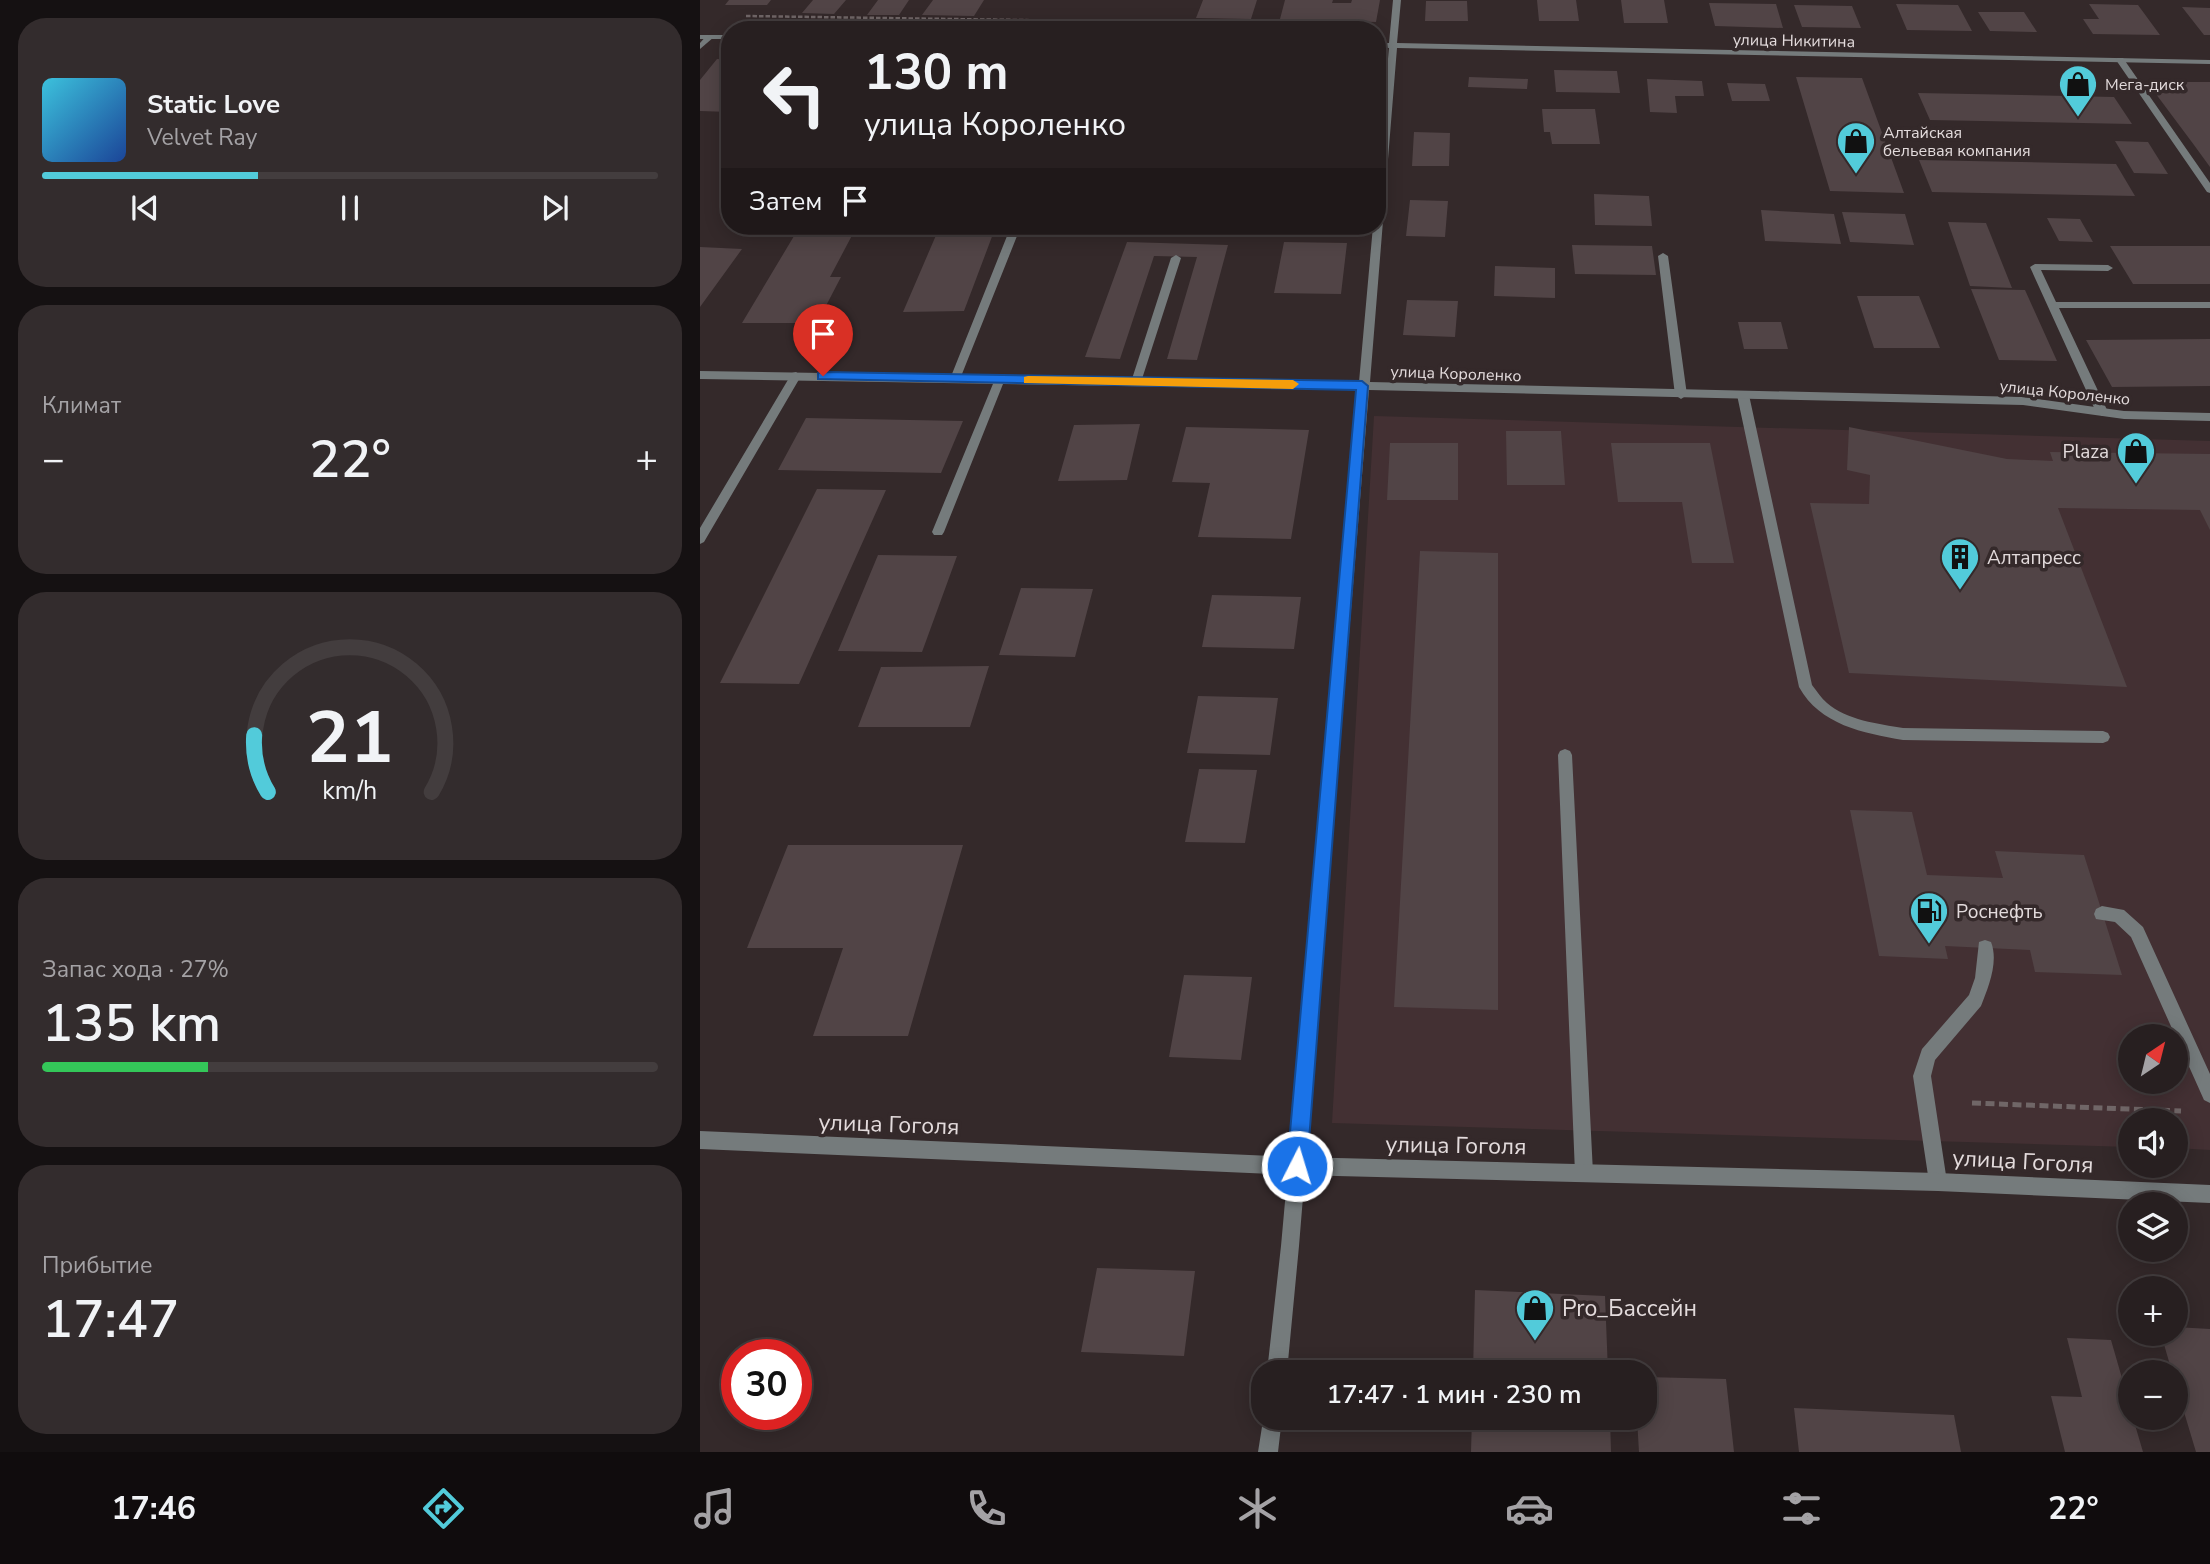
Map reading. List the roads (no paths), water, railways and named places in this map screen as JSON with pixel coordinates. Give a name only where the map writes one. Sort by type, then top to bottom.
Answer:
[{"type":"street","points":[[1386,130],[1397,0]]},
{"type":"street","points":[[700,47],[705,37]]},
{"type":"street","name":"улица Никитина","points":[[1386,45],[2210,62]]},
{"type":"street","points":[[2120,60],[2210,190]]},
{"type":"street","points":[[955,379],[1012,235]]},
{"type":"street","points":[[1278,1360],[1376,235]]},
{"type":"street","points":[[1663,256],[1681,395]]},
{"type":"street","points":[[1136,382],[1176,258]]},
{"type":"street","points":[[2102,412],[2035,267],[2108,268]]},
{"type":"street","points":[[2052,305],[2210,305]]},
{"type":"street","name":"улица Короленко","points":[[700,375],[2023,401],[2102,412],[2210,417]]},
{"type":"street","points":[[700,539],[796,376]]},
{"type":"street","points":[[938,532],[1000,379]]},
{"type":"street","points":[[1743,395],[1806,687],[1821,706],[1857,724],[1903,734],[2103,737]]},
{"type":"street","points":[[1564,755],[1584,1173]]},
{"type":"street","points":[[2102,914],[2118,915],[2137,932],[2210,1094]]},
{"type":"street","points":[[1938,1182],[1922,1076],[1928,1055],[1975,1000],[1983,978],[1985,948]]},
{"type":"street","name":"улица Гоголя","points":[[700,1140],[1297,1166],[1938,1182],[2210,1194]]},
{"type":"street","points":[[1268,1452],[1271,1430]]},
{"type":"place","name":"Мега-диск","points":[[2078,118]]},
{"type":"place","name":"Алтайская бельевая компания","points":[[1856,175]]},
{"type":"place","name":"Plaza","points":[[2136,485]]},
{"type":"place","name":"Алтапресс","points":[[1960,591]]},
{"type":"place","name":"Роснефть","points":[[1929,945]]},
{"type":"place","name":"Pro_Бассейн","points":[[1535,1342]]}]
